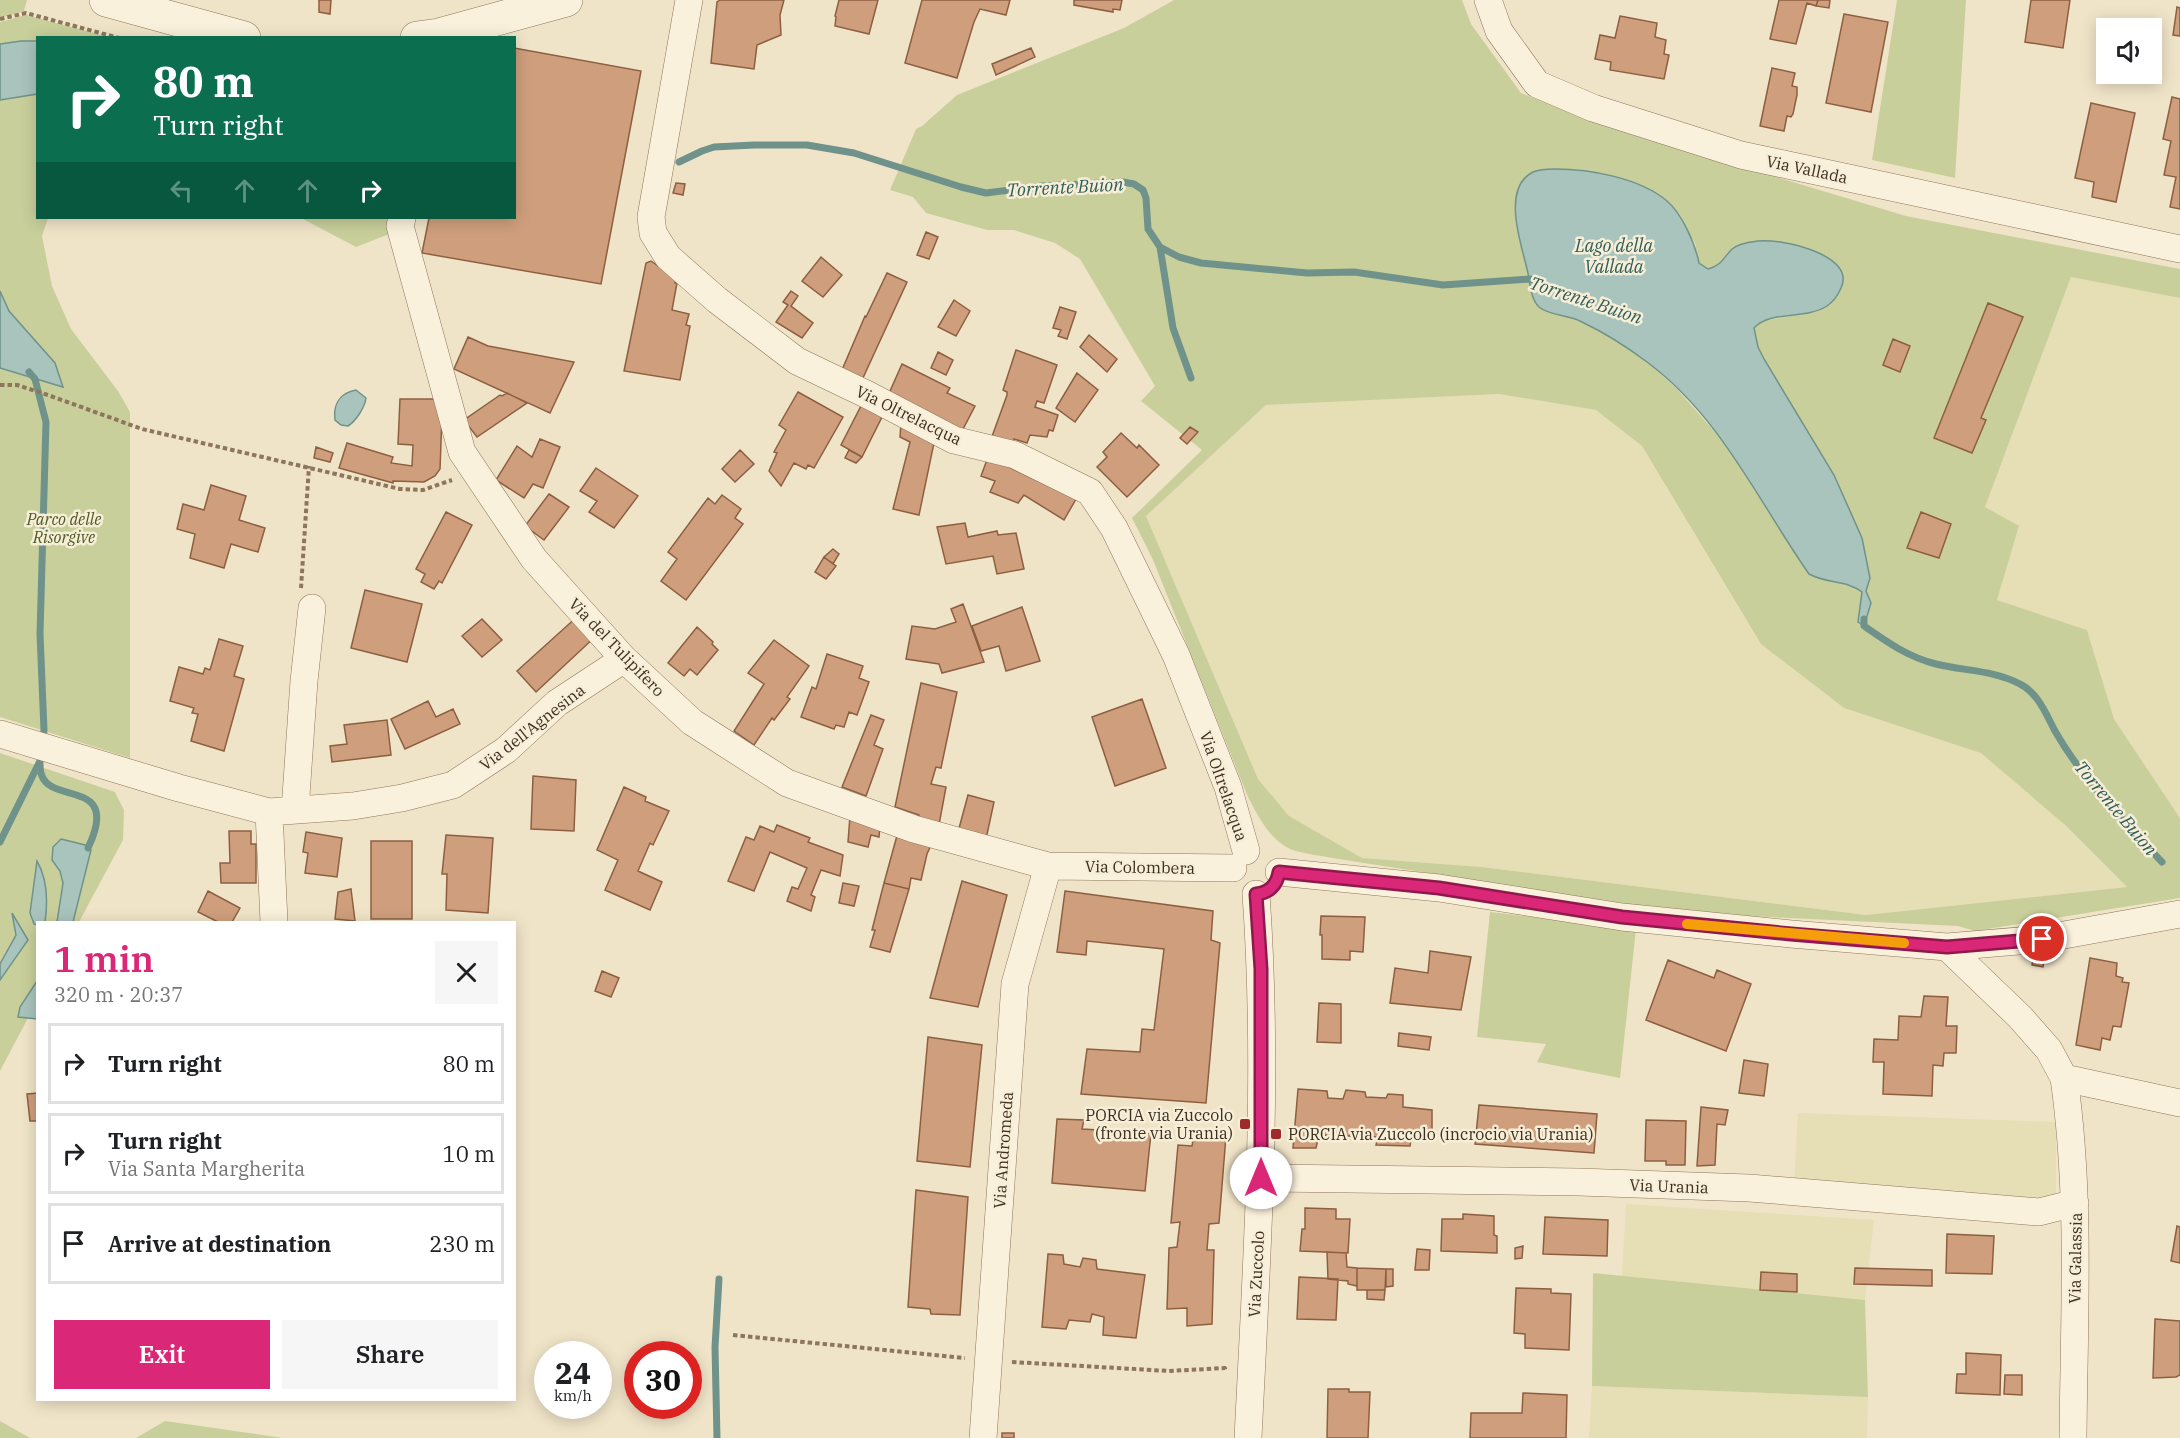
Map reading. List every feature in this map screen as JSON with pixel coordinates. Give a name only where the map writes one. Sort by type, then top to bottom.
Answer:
[{"type":"street","points":[[106,0],[237,36]]},
{"type":"street","points":[[435,36],[566,0]]},
{"type":"street","name":"Via Oltrelacqua","points":[[689,0],[651,217],[653,232],[668,257],[717,300],[797,361],[954,440],[1015,455],[1090,492],[1114,528],[1176,655],[1228,787],[1240,860]]},
{"type":"street","name":"Via Vallada","points":[[1488,0],[1499,31],[1537,84],[1593,108],[1741,155],[2180,249]]},
{"type":"street","name":"Via del Tulipifero","points":[[402,219],[400,226],[462,452],[534,559],[624,659],[692,722],[787,783],[914,829],[1048,866]]},
{"type":"street","points":[[274,921],[282,811],[304,681],[312,608]]},
{"type":"street","name":"Via dell'Agnesina","points":[[0,734],[238,805],[282,811],[353,806],[402,798],[453,785],[506,750],[557,703],[624,659]]},
{"type":"street","points":[[1254,848],[1267,850],[1275,857],[1279,872],[1278,879],[1271,889],[1262,894],[1246,892],[1238,885],[1240,860],[1254,848]]},
{"type":"street","name":"Via Colombera","points":[[1048,866],[1240,860]]},
{"type":"street","name":"Via Andromeda","points":[[983,1438],[1015,984],[1048,866]]},
{"type":"street","points":[[1279,872],[1439,888],[1622,917],[1947,947],[2042,939],[2180,914]]},
{"type":"street","name":"Via Zuccolo","points":[[1248,1438],[1261,1178],[1261,969],[1256,894]]},
{"type":"street","points":[[1947,947],[2020,1017],[2049,1050],[2064,1078],[2180,1103]]},
{"type":"street","name":"Via Galassia","points":[[2064,1078],[2071,1127],[2075,1203],[2073,1438]]},
{"type":"street","name":"Via Urania","points":[[1261,1178],[1579,1182],[1749,1188],[2039,1212],[2075,1203]]},
{"type":"path","points":[[0,19],[26,13],[112,36]]},
{"type":"path","points":[[0,385],[17,385],[142,429],[400,489],[423,490],[475,472]]},
{"type":"path","points":[[309,466],[300,594],[312,608]]},
{"type":"path","points":[[733,1335],[988,1360],[1169,1371],[1225,1368],[1225,1380]]},
{"type":"shaded area","points":[[2071,277],[2180,298],[2180,818],[2114,719],[2087,630],[1997,600],[2019,527],[1985,507]]},
{"type":"shaded area","points":[[1499,394],[1596,410],[1642,446],[1761,644],[1844,708],[1981,752],[2064,824],[2127,887],[1866,915],[1481,867],[1362,858],[1289,816],[1258,779],[1146,516],[1266,405]]},
{"type":"shaded area","points":[[1798,1113],[2056,1122],[2056,1199],[1794,1182]]},
{"type":"shaded area","points":[[1626,1204],[1874,1220],[1865,1300],[1622,1276]]},
{"type":"shaded area","points":[[1592,1386],[1868,1397],[1867,1438],[1589,1438]]},
{"type":"green space","points":[[0,0],[27,0],[24,11],[0,18]]},
{"type":"green space","points":[[1174,0],[1462,0],[1471,24],[1521,93],[1617,129],[1906,216],[2180,269],[2180,298],[2071,277],[1985,507],[2019,526],[1997,600],[2087,630],[2114,719],[2180,818],[2180,898],[1975,931],[1958,926],[1685,913],[1311,854],[1283,845],[1265,826],[1248,797],[1153,560],[1132,518],[1202,450],[1141,401],[1155,386],[1080,259],[1055,243],[1014,230],[987,230],[926,213],[913,197],[890,190],[916,129],[957,95],[1124,28]],"holes":[[[1576,169],[1617,177],[1685,228],[1695,243],[1699,263],[1708,269],[1719,263],[1733,247],[1827,306],[1804,314],[1760,321],[1754,328],[1758,347],[1764,359],[1834,475],[1862,538],[1870,578],[1866,591],[1871,603],[1858,622],[1863,592],[1857,588],[1809,574],[1728,447],[1677,389],[1650,364],[1621,344],[1583,322],[1549,312],[1534,299],[1516,202],[1520,187],[1528,177],[1540,171]],[[1499,394],[1596,410],[1642,446],[1761,644],[1844,708],[1981,753],[2064,824],[2127,887],[1866,915],[1481,867],[1362,858],[1289,816],[1258,779],[1146,516],[1266,405]]]},
{"type":"green space","points":[[1897,0],[1966,0],[1955,178],[1872,160]]},
{"type":"green space","name":"Parco delle Risorgive","points":[[26,15],[105,36],[36,36],[36,219],[48,219],[42,236],[52,286],[71,329],[118,391],[130,412],[130,758],[0,717],[0,22]]},
{"type":"green space","points":[[303,219],[396,219],[392,233],[356,247]]},
{"type":"green space","points":[[0,753],[115,792],[124,810],[123,840],[80,921],[36,921],[36,1003],[0,1071]]},
{"type":"green space","points":[[1490,912],[1636,929],[1620,1078],[1537,1062],[1546,1044],[1477,1037]]},
{"type":"green space","points":[[1593,1273],[1865,1300],[1868,1397],[1592,1386]]},
{"type":"green space","points":[[0,1421],[30,1438],[0,1438]]},
{"type":"green space","points":[[165,1421],[283,1438],[136,1438]]},
{"type":"water","points":[[36,41],[36,94],[0,100],[0,44]]},
{"type":"water","name":"Lago della Vallada","points":[[1555,169],[1614,176],[1656,193],[1678,213],[1691,238],[1699,263],[1708,269],[1719,263],[1735,247],[1758,241],[1783,242],[1799,246],[1828,258],[1838,266],[1843,276],[1841,288],[1827,306],[1809,313],[1769,319],[1754,328],[1758,347],[1764,359],[1834,475],[1862,538],[1870,578],[1866,591],[1871,603],[1864,626],[1858,622],[1862,592],[1856,588],[1809,574],[1737,461],[1696,408],[1673,384],[1647,362],[1591,326],[1543,310],[1536,304],[1518,231],[1515,203],[1523,180],[1533,172]]},
{"type":"water","points":[[0,291],[9,311],[55,363],[63,387],[0,368]]},
{"type":"water","points":[[356,390],[366,398],[364,405],[351,424],[341,425],[335,420],[337,404],[350,391]]},
{"type":"water","points":[[61,839],[85,845],[91,850],[73,921],[57,921],[63,883],[60,871],[52,860],[53,847]]},
{"type":"water","points":[[37,861],[45,883],[47,898],[45,921],[36,921],[36,925],[34,924],[30,913]]},
{"type":"water","points":[[12,913],[28,940],[0,980],[0,964],[16,935]]},
{"type":"water","points":[[36,983],[36,1019],[18,1017],[20,1007]]},
{"type":"building","points":[[319,0],[331,0],[330,14],[319,12]]},
{"type":"building","points":[[720,0],[784,0],[780,15],[781,35],[757,45],[754,69],[711,63],[717,2]]},
{"type":"building","points":[[839,0],[878,0],[869,34],[835,26]]},
{"type":"building","points":[[922,0],[1010,0],[1006,15],[980,9],[957,78],[905,63]]},
{"type":"building","points":[[1074,0],[1122,0],[1120,10],[1113,9],[1113,12],[1074,5]]},
{"type":"building","points":[[1779,0],[1818,0],[1816,6],[1807,3],[1796,44],[1770,39]]},
{"type":"building","points":[[1818,0],[1830,0],[1829,8],[1816,6]]},
{"type":"building","points":[[2031,0],[2070,0],[2063,48],[2025,42]]},
{"type":"building","points":[[2177,7],[2180,8],[2180,36],[2173,35]]},
{"type":"building","points":[[1844,14],[1888,22],[1871,112],[1826,103]]},
{"type":"building","points":[[1620,16],[1657,23],[1655,37],[1666,40],[1664,54],[1669,55],[1664,79],[1610,70],[1611,62],[1595,59],[1600,35],[1615,38]]},
{"type":"building","points":[[516,48],[641,71],[601,284],[422,253],[429,219],[516,219]]},
{"type":"building","points":[[1031,48],[1035,57],[996,75],[992,64]]},
{"type":"building","points":[[1772,68],[1795,73],[1792,86],[1797,87],[1797,95],[1793,114],[1791,117],[1787,116],[1784,131],[1760,126]]},
{"type":"building","points":[[2172,97],[2180,99],[2180,209],[2170,207],[2176,177],[2164,175],[2171,141],[2163,139]]},
{"type":"building","points":[[2091,103],[2135,113],[2116,202],[2092,197],[2094,182],[2075,178]]},
{"type":"building","points":[[676,183],[685,184],[683,195],[673,193]]},
{"type":"building","points":[[926,232],[938,237],[929,259],[917,255]]},
{"type":"building","points":[[821,257],[842,275],[823,297],[802,281]]},
{"type":"building","points":[[651,261],[675,278],[675,283],[677,283],[672,310],[689,314],[686,325],[690,326],[680,380],[624,371],[646,263]]},
{"type":"building","points":[[887,273],[907,282],[862,380],[842,370],[865,316]]},
{"type":"building","points":[[791,291],[798,296],[791,306],[813,323],[802,338],[776,322],[788,305],[783,302]]},
{"type":"building","points":[[954,300],[970,311],[956,336],[938,327]]},
{"type":"building","points":[[1988,303],[2023,317],[1981,418],[1986,420],[1972,453],[1934,438]]},
{"type":"building","points":[[1060,307],[1076,312],[1067,339],[1058,336],[1061,330],[1053,328]]},
{"type":"building","points":[[1089,335],[1117,359],[1107,372],[1080,347]]},
{"type":"building","points":[[468,337],[488,346],[574,362],[550,413],[454,369]]},
{"type":"building","points":[[1893,339],[1910,346],[1900,372],[1883,365]]},
{"type":"building","points":[[1016,350],[1057,365],[1044,403],[1037,401],[1035,407],[1058,415],[1053,431],[1049,430],[1047,437],[1030,435],[1027,443],[1014,439],[1011,449],[990,442],[1007,395],[1007,392],[1003,390]]},
{"type":"building","points":[[938,352],[953,360],[946,375],[931,368]]},
{"type":"building","points":[[902,364],[950,388],[947,393],[975,406],[961,433],[887,398]]},
{"type":"building","points":[[1077,373],[1098,390],[1075,422],[1056,408]]},
{"type":"building","points":[[798,392],[843,417],[814,468],[808,465],[806,469],[794,463],[781,486],[769,471],[777,453],[774,452],[786,430],[779,425]]},
{"type":"building","points":[[507,393],[527,403],[477,437],[464,420],[500,395]]},
{"type":"building","points":[[400,399],[436,399],[442,415],[440,469],[435,476],[424,482],[393,481],[393,483],[339,468],[347,443],[393,457],[391,463],[412,466],[413,445],[398,444]]},
{"type":"building","points":[[863,402],[884,413],[862,457],[841,445]]},
{"type":"building","points":[[901,423],[935,438],[919,515],[893,509],[910,442],[900,437]]},
{"type":"building","points":[[1190,427],[1198,432],[1187,444],[1180,438]]},
{"type":"building","points":[[1121,433],[1137,448],[1139,445],[1159,465],[1127,497],[1097,467],[1107,457],[1103,452]]},
{"type":"building","points":[[540,439],[560,447],[543,488],[533,484],[524,498],[496,480],[517,446],[532,457]]},
{"type":"building","points":[[316,447],[333,453],[330,462],[314,458]]},
{"type":"building","points":[[740,450],[754,464],[735,482],[722,469]]},
{"type":"building","points":[[849,450],[862,457],[856,463],[845,458]]},
{"type":"building","points":[[988,457],[1076,499],[1064,520],[1024,495],[1018,503],[990,492],[995,481],[981,476]]},
{"type":"building","points":[[596,468],[638,496],[614,528],[589,512],[597,501],[580,491]]},
{"type":"building","points":[[211,485],[246,496],[239,520],[265,528],[258,552],[231,544],[224,568],[190,558],[195,534],[177,529],[183,504],[204,510]]},
{"type":"building","points":[[549,494],[569,507],[544,540],[525,526]]},
{"type":"building","points":[[722,495],[741,509],[735,518],[743,524],[686,600],[661,581],[677,559],[668,552],[708,498],[715,504]]},
{"type":"building","points":[[446,512],[472,525],[442,583],[439,581],[434,589],[421,582],[425,574],[416,569]]},
{"type":"building","points":[[1921,512],[1951,524],[1939,558],[1907,548]]},
{"type":"building","points":[[965,523],[968,537],[997,531],[998,535],[1016,533],[1024,569],[997,574],[993,556],[946,564],[937,527]]},
{"type":"building","points":[[833,549],[839,554],[833,564],[824,557]]},
{"type":"building","points":[[824,557],[836,566],[826,579],[815,572]]},
{"type":"building","points":[[365,590],[422,604],[407,662],[351,648]]},
{"type":"building","points":[[963,604],[984,662],[942,673],[939,664],[906,659],[912,626],[935,629],[956,622],[951,609]]},
{"type":"building","points":[[1022,607],[1040,661],[1006,671],[999,646],[981,651],[972,626]]},
{"type":"building","points":[[579,615],[597,635],[536,692],[517,671]]},
{"type":"building","points":[[482,619],[502,640],[482,657],[462,636]]},
{"type":"building","points":[[697,627],[718,650],[697,675],[690,669],[684,676],[668,663]]},
{"type":"building","points":[[219,639],[243,646],[234,676],[244,679],[224,751],[191,741],[198,714],[192,713],[194,708],[170,701],[179,667],[203,674],[205,668],[210,670]]},
{"type":"building","points":[[774,640],[809,666],[787,697],[790,699],[774,720],[772,718],[754,745],[734,731],[764,684],[748,673]]},
{"type":"building","points":[[827,654],[863,666],[859,678],[869,682],[857,715],[849,712],[844,727],[836,725],[834,729],[801,717],[812,687],[816,689]]},
{"type":"building","points":[[921,683],[957,692],[941,768],[936,767],[931,784],[946,787],[939,825],[917,821],[919,815],[895,807]]},
{"type":"building","points":[[1142,699],[1166,768],[1115,786],[1092,717]]},
{"type":"building","points":[[428,701],[436,717],[453,709],[460,724],[405,749],[391,719]]},
{"type":"building","points":[[871,715],[884,720],[874,745],[883,749],[866,796],[842,787]]},
{"type":"building","points":[[387,720],[391,755],[332,762],[330,746],[347,744],[344,725]]},
{"type":"building","points":[[533,776],[576,780],[574,831],[531,829]]},
{"type":"building","points":[[624,787],[646,797],[645,801],[669,811],[653,845],[650,843],[638,871],[662,882],[650,910],[605,890],[618,860],[597,850]]},
{"type":"building","points":[[968,795],[994,802],[986,839],[958,832]]},
{"type":"building","points":[[850,816],[880,826],[879,837],[871,835],[868,847],[848,842]]},
{"type":"building","points":[[777,825],[810,838],[808,842],[843,855],[840,876],[821,870],[811,895],[815,897],[811,911],[787,901],[792,887],[798,889],[807,868],[770,852],[754,891],[728,881],[746,837],[754,840],[760,826],[774,832]]},
{"type":"building","points":[[229,831],[251,831],[251,844],[256,844],[256,883],[221,883],[220,863],[230,863]]},
{"type":"building","points":[[306,832],[342,838],[337,877],[305,873],[308,853],[303,852]]},
{"type":"building","points":[[898,832],[933,841],[927,854],[921,880],[911,878],[909,889],[884,883]]},
{"type":"building","points":[[446,835],[493,838],[488,913],[446,910],[447,874],[442,874]]},
{"type":"building","points":[[371,841],[412,841],[412,919],[371,919]]},
{"type":"building","points":[[962,881],[1007,895],[978,1007],[930,998]]},
{"type":"building","points":[[843,883],[859,886],[854,906],[839,903]]},
{"type":"building","points":[[884,883],[909,889],[890,952],[870,947]]},
{"type":"building","points":[[351,889],[355,921],[335,919],[338,892]]},
{"type":"building","points":[[208,891],[240,908],[233,921],[216,921],[198,912]]},
{"type":"building","points":[[1065,891],[1213,911],[1211,940],[1220,943],[1206,1103],[1081,1094],[1087,1049],[1140,1052],[1142,1029],[1154,1030],[1164,949],[1087,941],[1086,955],[1057,952]]},
{"type":"building","points":[[1321,916],[1365,917],[1363,952],[1350,951],[1350,960],[1322,959]]},
{"type":"building","points":[[1430,951],[1471,957],[1461,1010],[1390,1003],[1395,968],[1428,973]]},
{"type":"building","points":[[2034,954],[2045,955],[2043,967],[2032,965]]},
{"type":"building","points":[[2090,958],[2117,963],[2116,976],[2123,978],[2122,982],[2129,983],[2121,1027],[2113,1026],[2110,1040],[2102,1038],[2100,1050],[2076,1045]]},
{"type":"building","points":[[1668,960],[1714,978],[1717,970],[1751,984],[1726,1051],[1646,1020]]},
{"type":"building","points":[[602,971],[619,978],[611,997],[595,991]]},
{"type":"building","points":[[1924,996],[1948,997],[1946,1026],[1957,1026],[1956,1053],[1944,1053],[1943,1066],[1933,1065],[1932,1096],[1883,1094],[1884,1062],[1873,1062],[1874,1039],[1898,1040],[1899,1016],[1921,1017]]},
{"type":"building","points":[[1319,1003],[1341,1004],[1341,1043],[1317,1042]]},
{"type":"building","points":[[1399,1033],[1431,1037],[1429,1050],[1398,1046]]},
{"type":"building","points":[[928,1037],[982,1045],[970,1167],[917,1161]]},
{"type":"building","points":[[1744,1060],[1768,1064],[1764,1096],[1739,1093]]},
{"type":"building","points":[[1298,1089],[1327,1091],[1328,1098],[1343,1099],[1346,1090],[1365,1092],[1366,1097],[1386,1098],[1388,1094],[1403,1095],[1403,1107],[1432,1110],[1432,1133],[1412,1132],[1410,1146],[1376,1145],[1378,1137],[1319,1135],[1316,1148],[1293,1148]]},
{"type":"building","points":[[36,1093],[36,1121],[30,1121],[27,1094]]},
{"type":"building","points":[[1479,1105],[1597,1114],[1594,1153],[1475,1144]]},
{"type":"building","points":[[1701,1107],[1728,1110],[1725,1125],[1717,1124],[1715,1165],[1697,1166]]},
{"type":"building","points":[[1057,1119],[1084,1120],[1082,1129],[1151,1133],[1145,1191],[1052,1183]]},
{"type":"building","points":[[1646,1120],[1686,1121],[1685,1165],[1666,1165],[1666,1161],[1645,1161]]},
{"type":"building","points":[[1194,1135],[1226,1136],[1219,1223],[1209,1224],[1207,1250],[1214,1250],[1212,1324],[1187,1326],[1187,1308],[1167,1309],[1169,1248],[1177,1247],[1180,1222],[1171,1223],[1178,1145],[1192,1146]]},
{"type":"building","points":[[916,1190],[968,1197],[960,1315],[931,1314],[930,1309],[908,1307]]},
{"type":"building","points":[[1305,1208],[1336,1209],[1336,1219],[1350,1219],[1348,1253],[1300,1251],[1302,1229],[1305,1229]]},
{"type":"building","points":[[1463,1214],[1494,1216],[1497,1253],[1441,1251],[1442,1219],[1463,1219]]},
{"type":"building","points":[[1545,1217],[1608,1220],[1607,1256],[1543,1254]]},
{"type":"building","points":[[2177,1226],[2180,1227],[2180,1263],[2171,1261]]},
{"type":"building","points":[[1947,1234],[1994,1236],[1992,1274],[1946,1273]]},
{"type":"building","points":[[1523,1246],[1522,1258],[1515,1259],[1515,1248]]},
{"type":"building","points":[[1417,1249],[1430,1250],[1429,1270],[1415,1270]]},
{"type":"building","points":[[1327,1252],[1346,1253],[1347,1267],[1357,1268],[1357,1286],[1348,1284],[1348,1281],[1328,1279]]},
{"type":"building","points":[[1048,1254],[1063,1255],[1064,1264],[1080,1267],[1083,1258],[1096,1260],[1097,1269],[1145,1275],[1136,1338],[1103,1335],[1104,1317],[1092,1314],[1090,1322],[1069,1320],[1066,1329],[1042,1327]]},
{"type":"building","points":[[1357,1268],[1386,1269],[1385,1290],[1357,1290]]},
{"type":"building","points":[[1855,1268],[1932,1270],[1932,1286],[1854,1284]]},
{"type":"building","points":[[1386,1269],[1393,1269],[1393,1286],[1386,1287]]},
{"type":"building","points":[[1761,1272],[1797,1274],[1797,1292],[1760,1290]]},
{"type":"building","points":[[1299,1277],[1338,1279],[1336,1320],[1297,1319]]},
{"type":"building","points":[[1516,1288],[1551,1289],[1551,1293],[1571,1294],[1569,1350],[1525,1348],[1525,1334],[1514,1333]]},
{"type":"building","points":[[1367,1290],[1385,1290],[1384,1300],[1367,1299]]},
{"type":"building","points":[[2155,1319],[2180,1321],[2180,1375],[2176,1377],[2153,1378]]},
{"type":"building","points":[[1966,1353],[2001,1355],[2000,1395],[1956,1393],[1957,1374],[1966,1374]]},
{"type":"building","points":[[2005,1375],[2022,1375],[2022,1395],[2004,1394]]},
{"type":"building","points":[[1328,1389],[1370,1392],[1368,1438],[1327,1438]]},
{"type":"building","points":[[1523,1393],[1567,1395],[1566,1438],[1470,1438],[1471,1413],[1522,1413]]},
{"type":"building","points":[[1002,1433],[1014,1433],[1014,1438],[1002,1438]]},
{"type":"waterway","name":"Torrente Buion","points":[[679,162],[714,147],[807,145],[854,153],[986,193],[1042,186],[1123,182],[1134,184],[1143,190],[1146,198],[1148,229],[1160,247],[1179,257],[1201,263],[1307,273],[1354,272],[1443,285],[1530,279],[1538,282]]},
{"type":"waterway","points":[[1160,247],[1173,328],[1191,378]]},
{"type":"waterway","points":[[29,372],[35,379],[46,422],[40,634],[43,741]]},
{"type":"waterway","name":"Torrente Buion","points":[[1864,619],[1864,626],[1916,657],[1936,664],[2000,676],[2026,688],[2041,704],[2066,749],[2091,783],[2162,862]]},
{"type":"waterway","points":[[0,842],[40,761],[41,752]]},
{"type":"waterway","points":[[40,762],[41,774],[48,784],[91,802],[96,812],[96,826],[88,848]]},
{"type":"waterway","points":[[717,1438],[715,1347],[719,1279]]},
{"type":"slow traffic","points":[[1687,924],[1904,943]]},
{"type":"place","name":"PORCIA via Zuccolo (fronte via Urania)","points":[[1245,1124]]},
{"type":"place","name":"PORCIA via Zuccolo (incrocio via Urania)","points":[[1276,1134]]},
{"type":"route","points":[[1261,1178],[1261,969],[1256,894],[1262,894],[1271,889],[1278,879],[1279,872],[1439,888],[1622,917],[1791,934],[1947,947],[2042,939]]}]
